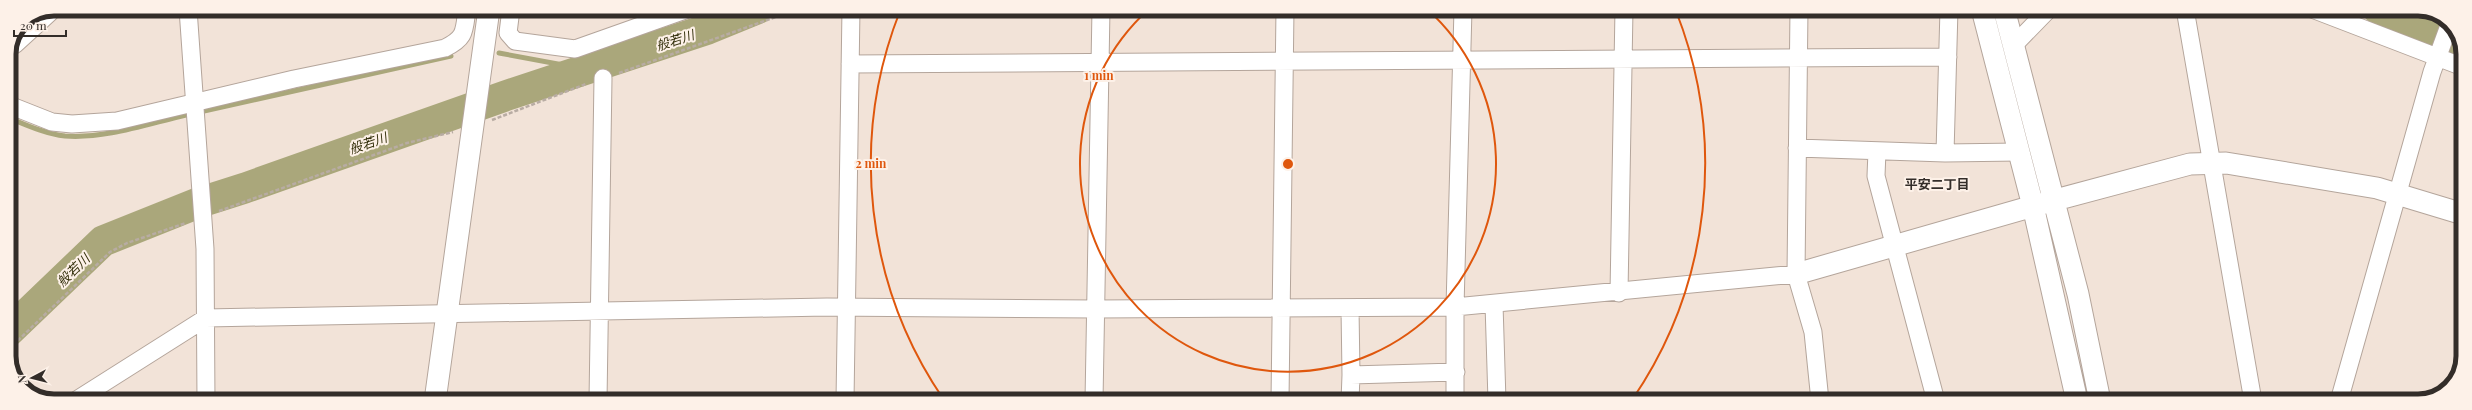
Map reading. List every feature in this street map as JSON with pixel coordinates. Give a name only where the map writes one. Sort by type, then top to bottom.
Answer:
[{"type":"main road","points":[[20,36],[39,19]]},
{"type":"street","points":[[189,16],[203,214],[206,318],[206,394]]},
{"type":"street","points":[[16,108],[52,122],[72,124],[117,121],[445,48],[457,42],[463,36],[466,16]]},
{"type":"street","points":[[436,394],[488,16]]},
{"type":"street","points":[[510,16],[508,33],[515,41],[576,49],[668,16]]},
{"type":"street","points":[[845,394],[851,16]]},
{"type":"street","points":[[1094,394],[1101,16]]},
{"type":"street","points":[[1280,394],[1285,16]]},
{"type":"street","points":[[1455,394],[1455,307],[1463,16]]},
{"type":"street","points":[[1619,293],[1624,16]]},
{"type":"street","points":[[1798,16],[1796,274],[1813,332],[1819,394]]},
{"type":"street","points":[[1945,153],[1949,16]]},
{"type":"street","points":[[1984,16],[2033,206],[2075,394]]},
{"type":"street","points":[[2006,16],[2078,294],[2099,394]]},
{"type":"street","points":[[2013,46],[2042,16]]},
{"type":"street","points":[[2186,16],[2252,394]]},
{"type":"street","points":[[2330,16],[2456,64]]},
{"type":"street","points":[[2341,394],[2397,194],[2448,30]]},
{"type":"street","points":[[850,64],[1948,57]]},
{"type":"street","points":[[598,394],[604,78]]},
{"type":"street","points":[[1797,148],[1945,153],[2019,152]]},
{"type":"street","points":[[1876,151],[1876,176],[1893,246],[1934,394]]},
{"type":"street","points":[[86,394],[206,318],[447,315],[600,310],[846,307],[1096,309],[1455,307],[1619,293],[1796,274],[2054,200],[2190,164],[2226,163],[2377,188],[2456,212]]},
{"type":"street","points":[[1494,304],[1497,394]]},
{"type":"street","points":[[1350,308],[1350,394]]},
{"type":"street","points":[[1351,375],[1456,372]]},
{"type":"path","points":[[16,342],[110,252],[127,243],[203,214],[407,143],[473,126],[551,96],[778,16]]},
{"type":"waterway","name":"般若川","points":[[16,324],[103,241],[198,203],[245,188],[505,96],[708,29],[740,16]]},
{"type":"waterway","name":"般若川","points":[[2396,16],[2453,39]]},
{"type":"waterway","points":[[499,53],[585,69]]},
{"type":"waterway","points":[[204,111],[451,56]]},
{"type":"waterway","points":[[16,121],[51,133],[65,136],[80,136],[111,133],[186,115]]},
{"type":"district","name":"平安二丁目","points":[[1937,184]]}]
